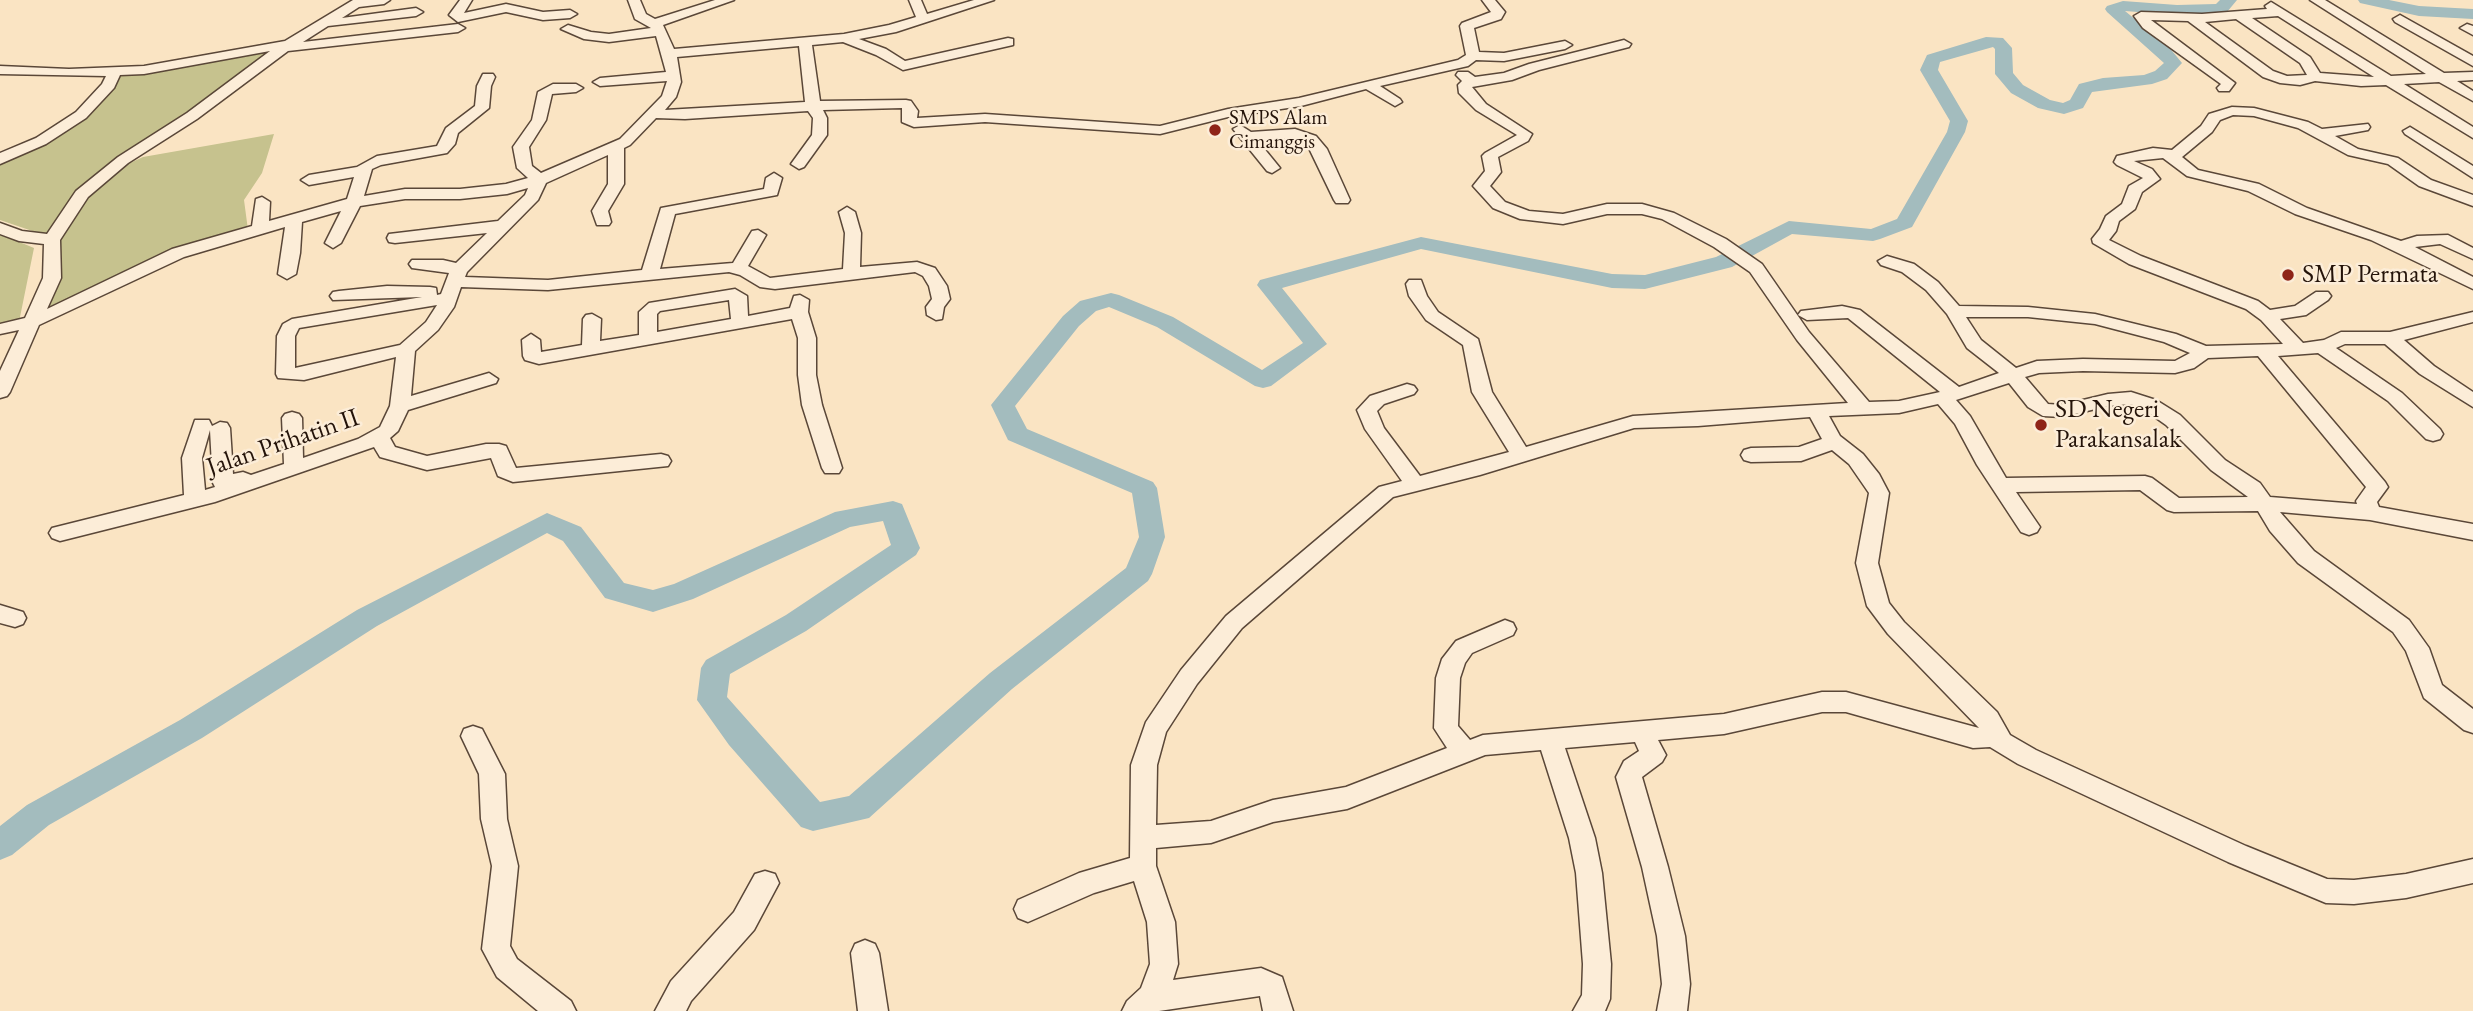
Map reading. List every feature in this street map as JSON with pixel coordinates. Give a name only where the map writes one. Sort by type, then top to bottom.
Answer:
[{"type":"street","points":[[0,392],[35,321],[52,278],[52,240],[66,214],[100,176],[192,116],[288,46],[359,2],[384,0]]},
{"type":"street","points":[[466,0],[456,15],[458,18],[506,8],[543,16],[570,14]]},
{"type":"street","points":[[0,329],[35,321],[178,253],[354,202],[405,194],[500,190],[539,180],[616,147],[627,141],[671,94],[674,76],[669,54],[657,28],[640,16],[634,0]]},
{"type":"street","points":[[568,29],[589,36],[610,38],[657,28],[728,0]]},
{"type":"street","points":[[915,0],[923,19]]},
{"type":"street","points":[[669,54],[844,38],[891,29],[988,0]]},
{"type":"street","points":[[1473,56],[1467,26],[1496,16],[1498,12],[1488,0]]},
{"type":"street","points":[[2262,0],[2473,134]]},
{"type":"street","points":[[2316,0],[2473,97]]},
{"type":"street","points":[[326,23],[416,12]]},
{"type":"street","points":[[2224,89],[2229,85],[2225,80],[2140,18],[2148,15],[2192,18],[2280,12]]},
{"type":"street","points":[[2240,16],[2305,60],[2315,77]]},
{"type":"street","points":[[2192,18],[2270,75],[2298,81],[2315,77],[2343,82],[2473,76]]},
{"type":"street","points":[[2400,19],[2473,62]]},
{"type":"street","points":[[0,70],[114,72],[169,66],[288,46],[458,28]]},
{"type":"street","points":[[844,38],[881,52],[903,66],[1008,42]]},
{"type":"street","points":[[799,164],[819,135],[820,118],[813,106],[805,43]]},
{"type":"street","points":[[654,114],[685,115],[813,106],[906,104],[911,111],[909,121],[914,123],[985,118],[1044,120],[1148,131],[1183,126],[1228,113],[1301,102],[1368,83],[1454,66],[1473,56],[1504,57],[1571,44]]},
{"type":"street","points":[[1624,44],[1534,67],[1507,77],[1465,85],[1464,90],[1481,107],[1525,134],[1523,138],[1497,149],[1490,156],[1493,172],[1481,186],[1499,205],[1526,216],[1563,219],[1606,209],[1642,209],[1668,216],[1720,243],[1756,268],[1803,336],[1864,409]]},
{"type":"street","points":[[1454,66],[1472,82]]},
{"type":"street","points":[[0,159],[51,135],[81,115],[109,85],[114,72]]},
{"type":"street","points":[[600,82],[674,76]]},
{"type":"street","points":[[332,243],[354,202],[368,165],[377,161],[442,150],[447,145],[451,131],[482,108],[484,86],[488,77]]},
{"type":"street","points":[[1368,83],[1395,102]]},
{"type":"street","points":[[539,180],[526,168],[521,148],[539,120],[545,92],[553,88],[576,88]]},
{"type":"street","points":[[2174,156],[2207,129],[2213,118],[2232,111],[2260,113],[2303,125],[2347,149],[2393,161],[2425,183],[2473,201]]},
{"type":"street","points":[[1228,113],[1272,168]]},
{"type":"street","points":[[2322,134],[2363,127]]},
{"type":"street","points":[[2410,131],[2473,173]]},
{"type":"street","points":[[1247,137],[1295,133],[1311,139],[1319,149],[1342,200]]},
{"type":"street","points":[[603,222],[600,211],[616,184],[616,147]]},
{"type":"street","points":[[2299,350],[2267,316],[2247,302],[2135,260],[2112,250],[2100,241],[2114,216],[2129,206],[2135,189],[2152,179],[2146,172],[2122,162],[2122,159],[2153,153],[2174,156],[2181,166],[2193,173],[2253,187],[2301,211],[2403,246],[2473,284]]},
{"type":"street","points":[[309,180],[365,170]]},
{"type":"street","points":[[649,275],[667,211],[771,192],[774,178]]},
{"type":"street","points":[[539,180],[529,202],[502,226],[452,285],[432,326],[406,349],[304,374],[285,374],[286,336],[292,324],[452,285],[548,285],[719,267],[738,268],[766,283],[906,267],[925,270],[933,276],[941,297],[935,307],[936,315]]},
{"type":"street","points":[[260,229],[262,202]]},
{"type":"street","points":[[848,212],[853,233],[851,273]]},
{"type":"street","points":[[287,274],[292,253],[294,219]]},
{"type":"street","points":[[395,238],[502,226]]},
{"type":"street","points":[[0,228],[19,236],[52,240]]},
{"type":"street","points":[[738,268],[758,234]]},
{"type":"street","points":[[2403,246],[2417,241],[2442,240],[2473,254]]},
{"type":"street","points":[[1887,261],[1908,268],[1926,280],[1954,311],[1974,344],[2014,376],[2038,407],[2049,412],[2120,398],[2143,401],[2173,420],[2218,465],[2249,484],[2278,526],[2306,557],[2401,626],[2417,648],[2432,691],[2473,723]]},
{"type":"street","points":[[418,264],[443,265],[452,285]]},
{"type":"street","points":[[800,280],[799,312],[807,338],[807,375],[812,405],[832,468]]},
{"type":"street","points":[[1415,284],[1418,296],[1432,316],[1472,343],[1482,392],[1521,456]]},
{"type":"street","points":[[339,296],[387,291],[422,293],[452,285]]},
{"type":"street","points":[[648,340],[648,310],[660,306],[735,294],[738,296],[740,321]]},
{"type":"street","points":[[2267,316],[2300,311],[2322,296]]},
{"type":"street","points":[[1807,315],[1842,311],[1854,314],[1929,375],[1950,396],[2000,485],[2029,527]]},
{"type":"street","points":[[1954,311],[2028,312],[2088,318],[2170,338],[2204,352],[2299,350],[2322,347],[2341,338],[2390,338],[2473,317]]},
{"type":"street","points":[[530,340],[534,358],[799,312]]},
{"type":"street","points":[[591,349],[592,319]]},
{"type":"street","points":[[2390,338],[2427,370],[2473,401]]},
{"type":"street","points":[[2322,347],[2395,397],[2433,434]]},
{"type":"street","name":"Jalan Prihatin II","points":[[60,533],[195,500],[375,440],[388,431],[400,405],[406,349]]},
{"type":"street","points":[[2264,351],[2378,487],[2366,501],[2370,513]]},
{"type":"street","points":[[1145,1004],[1164,972],[1164,944],[1158,908],[1143,866],[1144,765],[1148,745],[1164,714],[1189,677],[1240,616],[1373,500],[1386,492],[1414,483],[1521,456],[1633,422],[1899,407],[1950,396],[2037,367],[2175,367],[2187,364],[2204,352]]},
{"type":"street","points":[[400,405],[489,379]]},
{"type":"street","points":[[1407,390],[1377,400],[1367,410],[1376,429],[1414,483]]},
{"type":"street","points":[[1816,410],[1834,442],[1850,452],[1872,479],[1879,493],[1867,563],[1878,606],[1896,628],[1987,719],[1994,734],[2027,757],[2237,854],[2326,891],[2354,892],[2406,886],[2473,871]]},
{"type":"street","points":[[195,500],[192,458],[211,427],[223,484],[293,466],[292,418]]},
{"type":"street","points":[[375,440],[381,440],[387,452],[427,463],[486,451],[499,451],[505,471],[513,475],[661,461]]},
{"type":"street","points":[[1751,455],[1801,454],[1834,442]]},
{"type":"street","points":[[2000,485],[2127,481],[2147,483],[2174,505],[2263,504],[2370,513],[2473,532]]},
{"type":"street","points":[[1464,751],[1446,728],[1448,678],[1454,659],[1464,647],[1505,629]]},
{"type":"street","points":[[1143,838],[1210,832],[1273,811],[1348,798],[1464,751],[1495,743],[1724,724],[1822,702],[1839,701],[1973,738],[1983,739],[1994,734]]},
{"type":"street","points":[[1642,731],[1653,755],[1633,768],[1629,777],[1655,867],[1671,936],[1676,984],[1672,1011]]},
{"type":"street","points":[[473,736],[485,754],[492,774],[494,819],[505,866],[496,949],[507,968],[561,1011]]},
{"type":"street","points":[[1550,740],[1582,838],[1589,873],[1597,964],[1596,999],[1588,1011]]},
{"type":"street","points":[[1028,909],[1089,882],[1143,866]]},
{"type":"street","points":[[670,1011],[681,991],[744,921],[765,883]]},
{"type":"street","points":[[864,953],[873,1011]]},
{"type":"street","points":[[1145,1004],[1261,982],[1272,987],[1278,1011]]},
{"type":"shaded area","points":[[280,47],[79,187],[47,236],[0,220],[0,162],[44,144],[118,74]]},
{"type":"shaded area","points":[[274,134],[262,173],[244,200],[248,230],[47,312],[61,238],[90,192],[115,170],[143,157]]},
{"type":"shaded area","points":[[0,234],[34,248],[19,322],[0,325]]},
{"type":"waterway","points":[[0,845],[38,815],[191,729],[367,618],[547,522],[572,534],[615,591],[653,601],[683,592],[844,519],[893,510],[906,548],[796,623],[716,668],[712,700],[740,736],[813,817],[858,808],[1001,681],[1138,574],[1152,537],[1144,488],[1017,434],[1003,405],[1071,321],[1088,306],[1111,300],[1165,322],[1263,381],[1316,344],[1268,285],[1421,243],[1612,281],[1645,282],[1724,262],[1789,227],[1873,235],[1905,223],[1956,132],[1959,121],[1929,70],[1933,59],[1986,42],[1997,42],[2004,48],[2004,74],[2017,89],[2044,104],[2064,109],[2077,104],[2085,88],[2103,83],[2146,80],[2161,75],[2173,63],[2162,50],[2113,9],[2123,6],[2177,10],[2221,9],[2229,0]]},
{"type":"waterway","points":[[2366,0],[2419,11],[2473,14]]},
{"type":"place","name":"SMPS Alam Cimanggis","points":[[1215,130]]},
{"type":"place","name":"SMP Permata","points":[[2288,275]]},
{"type":"place","name":"SD Negeri Parakansalak","points":[[2041,425]]}]
